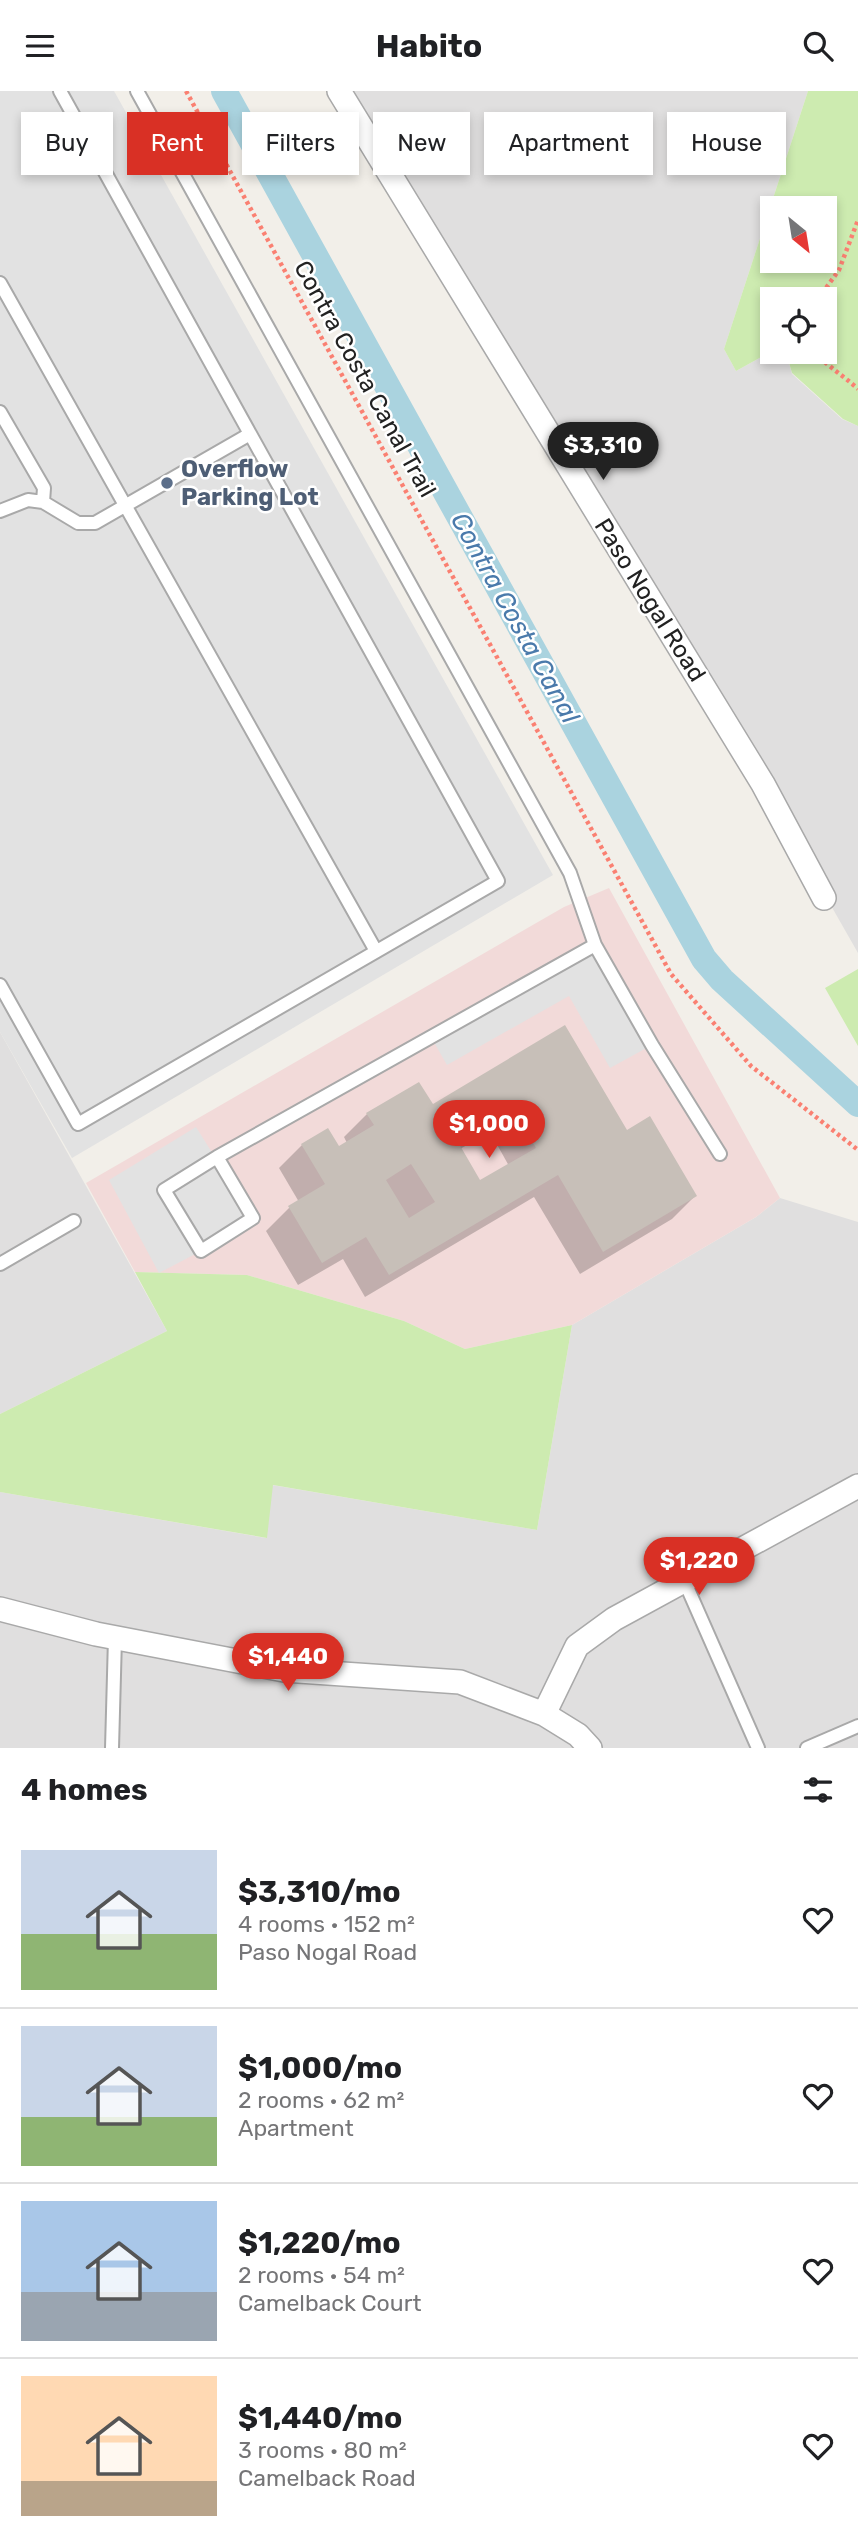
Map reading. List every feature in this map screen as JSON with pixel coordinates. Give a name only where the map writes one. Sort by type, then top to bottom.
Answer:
[{"type":"street","name":"Paso Nogal Road","points":[[339,91],[763,784],[824,898]]},
{"type":"street","points":[[544,1714],[577,1646],[614,1619],[858,1486]]},
{"type":"street","points":[[0,1609],[115,1638],[284,1671],[460,1682],[544,1714],[579,1735],[590,1748]]},
{"type":"lane","points":[[0,985],[78,1124],[498,881],[60,91]]},
{"type":"lane","points":[[137,91],[570,873],[595,945],[652,1045],[720,1154]]},
{"type":"lane","points":[[0,283],[376,951]]},
{"type":"lane","points":[[0,412],[44,488],[43,502]]},
{"type":"lane","points":[[0,511],[28,500],[43,502],[78,523],[95,523],[250,434]]},
{"type":"lane","points":[[216,1157],[253,1218],[201,1251],[164,1190],[216,1157],[595,945]]},
{"type":"lane","points":[[0,1264],[74,1221]]},
{"type":"lane","points":[[684,1580],[758,1748]]},
{"type":"lane","points":[[111,1748],[115,1638]]},
{"type":"lane","points":[[807,1748],[858,1726]]},
{"type":"path","name":"Contra Costa Canal Trail","points":[[186,91],[671,974],[751,1066],[858,1150]]},
{"type":"path","points":[[827,287],[839,270],[858,220]]},
{"type":"path","points":[[826,364],[858,389]]},
{"type":"shaded area","name":"Overflow Parking Lot","points":[[0,91],[114,91],[127,114],[127,175],[161,175],[553,875],[72,1158],[0,1032]]},
{"type":"shaded area","points":[[339,91],[808,91],[786,159],[786,112],[667,112],[667,175],[781,175],[774,196],[760,196],[760,238],[724,349],[736,371],[760,358],[760,364],[789,364],[792,374],[842,419],[858,426],[858,953],[801,853],[390,175],[470,175],[470,112],[373,112],[373,147],[359,124],[359,112],[352,112]]},
{"type":"shaded area","points":[[609,888],[780,1198],[756,1217],[572,1325],[465,1349],[404,1321],[247,1275],[135,1272],[86,1183],[564,907]]},
{"type":"shaded area","points":[[595,945],[652,1045],[610,1068],[569,996],[447,1065],[431,1037]]},
{"type":"shaded area","points":[[0,1032],[167,1331],[0,1414]]},
{"type":"shaded area","points":[[196,1127],[253,1218],[201,1251],[159,1273],[109,1180]]},
{"type":"shaded area","points":[[780,1198],[858,1222],[858,1748],[0,1748],[0,1492],[266,1538],[272,1485],[537,1530],[572,1325],[756,1217]]},
{"type":"green space","points":[[808,91],[858,91],[858,426],[843,419],[792,373],[789,364],[837,364],[837,287],[760,287],[760,358],[736,371],[724,349],[760,238],[760,273],[837,273],[837,196],[774,196],[781,175],[786,175],[786,159]]},
{"type":"green space","points":[[858,969],[858,1046],[825,988]]},
{"type":"green space","points":[[135,1272],[247,1275],[404,1321],[465,1349],[572,1325],[537,1530],[273,1485],[267,1538],[0,1492],[0,1414],[167,1331]]},
{"type":"building","points":[[565,1025],[627,1130],[650,1116],[697,1196],[603,1252],[558,1175],[389,1275],[366,1237],[322,1263],[288,1206],[325,1184],[301,1144],[328,1128],[339,1146],[374,1125],[366,1113],[419,1082],[433,1104]],"holes":[[[514,1110],[536,1148],[480,1180],[458,1142]],[[411,1164],[435,1202],[409,1218],[386,1180]]]},
{"type":"waterway","name":"Contra Costa Canal","points":[[224,91],[704,959],[722,980],[858,1104]]},
{"type":"place","name":"Overflow Parking Lot","points":[[167,483]]}]
